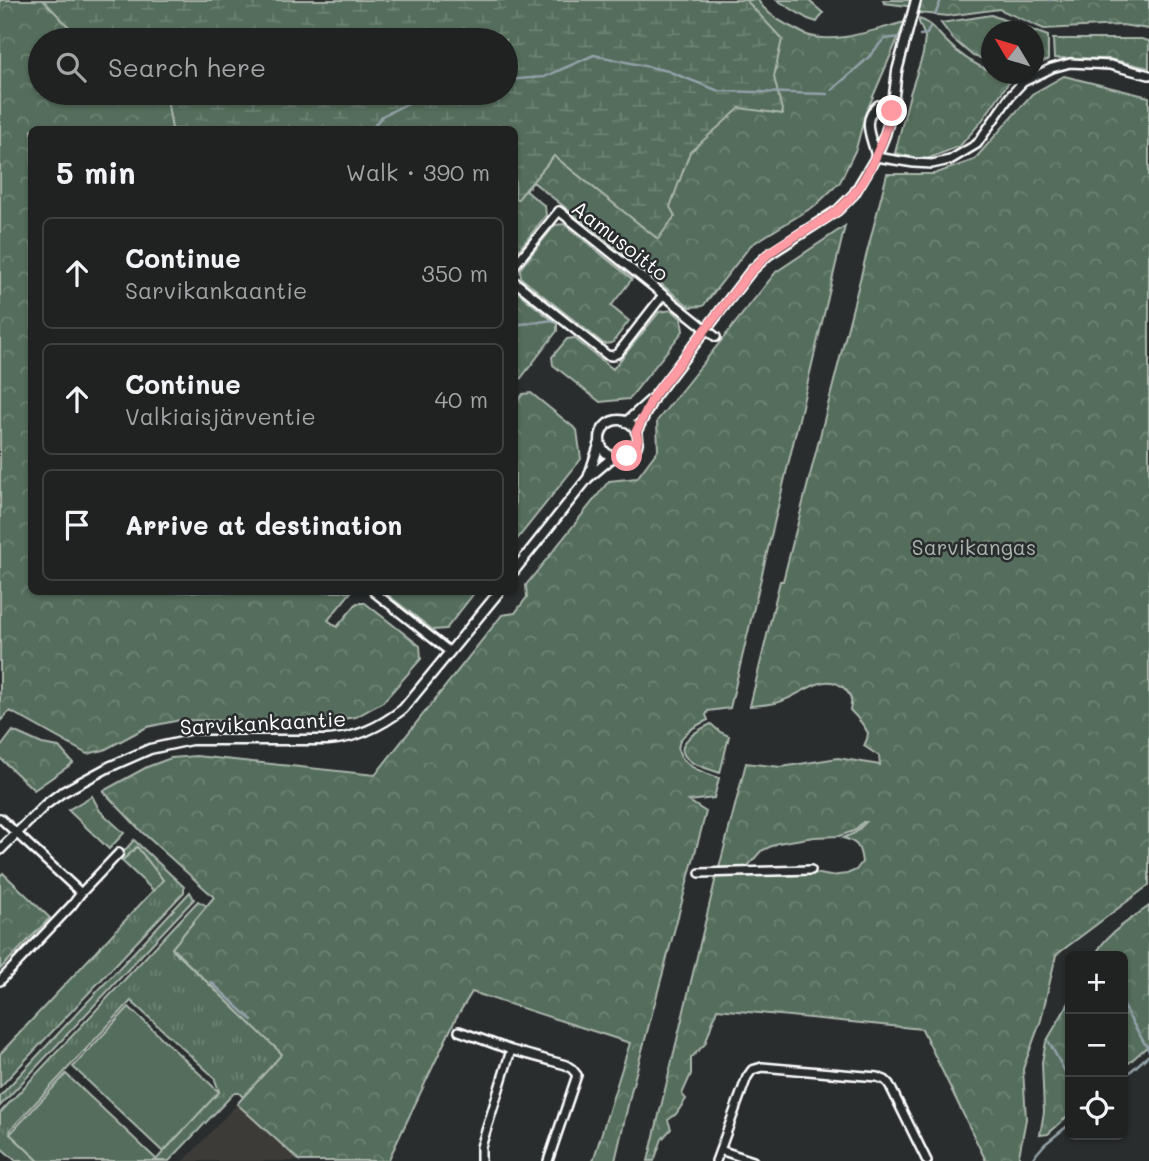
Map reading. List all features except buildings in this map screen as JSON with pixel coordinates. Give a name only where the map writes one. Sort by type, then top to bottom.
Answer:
[{"type":"street","points":[[626,422],[653,397],[751,271],[768,255],[838,210],[854,194],[876,157],[885,135],[892,111],[897,71],[916,0]]},
{"type":"street","points":[[876,157],[932,164],[950,160],[977,144],[1023,82],[1052,68],[1070,63],[1110,65],[1149,75]]},
{"type":"street","points":[[876,157],[867,120],[878,105],[892,111]]},
{"type":"street","name":"Aamusoitto","points":[[518,261],[559,211],[716,337]]},
{"type":"street","points":[[518,284],[607,355],[612,356],[618,353],[663,295]]},
{"type":"street","points":[[636,432],[653,397]]},
{"type":"street","points":[[588,478],[603,429],[607,424],[620,420],[631,424],[638,439],[633,452],[620,458],[604,451],[600,442]]},
{"type":"street","points":[[518,567],[588,478],[613,457]]},
{"type":"street","points":[[378,595],[450,652]]},
{"type":"street","name":"Sarvikankaantie","points":[[0,850],[15,833],[61,793],[150,749],[191,740],[339,739],[368,731],[403,709],[497,595]]},
{"type":"street","points":[[0,818],[80,893]]},
{"type":"street","points":[[0,981],[119,853]]},
{"type":"street","points":[[700,873],[811,870]]},
{"type":"street","points":[[459,1031],[511,1050],[566,1065],[577,1075],[548,1161]]},
{"type":"street","points":[[481,1161],[481,1147],[511,1050]]},
{"type":"street","points":[[716,1161],[747,1077],[752,1070],[762,1066],[885,1080],[927,1161]]},
{"type":"street","points":[[720,1150],[753,1161]]},
{"type":"shaded area","points":[[237,1104],[300,1161],[184,1161]]},
{"type":"green space","points":[[0,0],[758,0],[779,20],[818,38],[856,35],[905,22],[865,115],[856,149],[840,182],[816,205],[751,245],[703,306],[690,307],[533,182],[526,191],[545,206],[546,215],[518,251],[518,126],[28,126],[28,595],[349,595],[328,620],[337,627],[357,603],[365,603],[420,646],[421,659],[383,702],[356,717],[323,722],[180,720],[147,727],[104,750],[87,754],[10,711],[0,721]]},
{"type":"green space","points":[[43,0],[746,0],[782,39],[774,77],[783,114],[740,108],[690,152],[670,207],[675,216],[658,239],[554,156],[518,199],[518,126],[172,126],[168,105],[518,105],[518,28],[70,28]]},
{"type":"green space","points":[[777,0],[808,0],[823,13],[817,22]]},
{"type":"green space","points":[[883,0],[1149,0],[1149,29],[1122,25],[1044,29],[1044,21],[1026,21],[999,9],[948,16],[919,13],[907,6],[884,3]]},
{"type":"green space","points":[[991,15],[1007,21],[981,21],[981,58],[973,56],[953,39],[941,23]]},
{"type":"green space","points":[[919,19],[930,25],[966,58],[981,66],[981,84],[1008,84],[960,146],[927,159],[895,153],[923,54],[925,37]]},
{"type":"green space","points":[[1044,35],[1048,36],[1048,60],[1044,61]]},
{"type":"green space","points":[[1053,39],[1149,41],[1149,68],[1110,59],[1054,58]]},
{"type":"green space","name":"Sarvikangas","points":[[1064,76],[1149,97],[1149,885],[1056,955],[1041,1020],[1023,1069],[1026,1119],[1018,1161],[986,1161],[922,1029],[717,1009],[705,1044],[691,1058],[691,1074],[682,1094],[686,1099],[676,1114],[668,1120],[671,1129],[662,1139],[654,1161],[648,1161],[716,877],[815,873],[830,876],[847,874],[856,870],[862,862],[857,846],[843,838],[855,833],[866,822],[854,831],[839,836],[778,843],[761,851],[747,867],[719,868],[746,763],[781,767],[838,758],[880,765],[879,756],[864,746],[868,733],[850,710],[851,700],[848,693],[838,684],[822,682],[778,702],[750,706],[780,581],[783,581],[887,174],[934,174],[974,160],[1032,94]]},
{"type":"green space","points":[[564,224],[632,279],[611,306],[629,321],[612,343],[604,344],[521,278],[520,269],[555,225]]},
{"type":"green space","points":[[845,226],[730,708],[708,711],[708,720],[687,732],[679,743],[681,757],[688,764],[719,778],[714,798],[689,801],[706,812],[615,1161],[593,1161],[630,1043],[472,992],[456,1018],[388,1161],[300,1161],[237,1104],[282,1054],[172,948],[214,897],[142,832],[103,791],[147,767],[171,758],[196,756],[375,775],[502,615],[515,613],[527,597],[526,585],[609,481],[637,478],[658,450],[657,421],[776,272]]},
{"type":"green space","points":[[518,292],[557,324],[557,331],[518,382]]},
{"type":"green space","points":[[672,310],[681,318],[683,331],[629,399],[600,402],[553,365],[552,357],[567,339],[574,338],[613,369],[659,312]]},
{"type":"green space","points":[[531,393],[577,430],[581,459],[518,538],[518,401],[523,394]]},
{"type":"green space","points":[[388,595],[473,595],[446,629],[433,630]]},
{"type":"green space","points":[[711,724],[729,736],[720,773],[693,763],[683,751],[683,745],[692,735]]},
{"type":"green space","points":[[13,731],[42,744],[59,747],[73,763],[34,790],[0,758],[0,748]]},
{"type":"green space","points":[[92,796],[100,811],[124,833],[109,849],[68,810]]},
{"type":"green space","points":[[134,840],[184,887],[184,892],[0,1087],[0,1054],[163,880],[137,847],[122,861],[118,858]]},
{"type":"green space","points":[[137,847],[163,880],[154,891],[122,861]]},
{"type":"green space","points":[[3,873],[50,918],[0,969],[0,876]]},
{"type":"green space","points":[[190,892],[194,899],[0,1106],[0,1096]]},
{"type":"green space","points":[[198,901],[207,906],[172,949],[283,1054],[243,1097],[234,1093],[169,1161],[155,1161],[219,1091],[214,1077],[131,1001],[11,1129],[10,1134],[39,1161],[16,1161],[0,1147],[0,1113]]},
{"type":"green space","points":[[1149,906],[1149,1045],[1128,1064],[1128,951],[1098,951],[1111,934]]},
{"type":"green space","points":[[129,1007],[219,1092],[163,1152],[73,1067]]},
{"type":"green space","points":[[1065,1010],[1065,1119],[1048,1134],[1040,1135],[1044,1112],[1042,1062],[1046,1042]]},
{"type":"green space","points":[[66,1074],[156,1159],[155,1161],[39,1161],[10,1134]]},
{"type":"waterway","points":[[935,15],[941,0]]},
{"type":"waterway","points":[[920,35],[927,34],[930,27]]},
{"type":"waterway","points":[[832,90],[867,59],[884,39],[900,37]]},
{"type":"waterway","points":[[518,79],[544,77],[594,55],[668,71]]},
{"type":"waterway","points":[[670,72],[719,91],[827,94]]},
{"type":"waterway","points":[[374,126],[382,116],[404,105]]},
{"type":"waterway","points":[[518,324],[554,320]]},
{"type":"waterway","points":[[211,982],[252,1020]]},
{"type":"waterway","points":[[1128,1014],[1149,1051]]},
{"type":"waterway","points":[[1049,1042],[1068,1077]]},
{"type":"waterway","points":[[1124,1077],[1149,1055]]},
{"type":"waterway","points":[[1032,1159],[1065,1128]]},
{"type":"route","points":[[627,456],[636,446],[636,432],[653,397],[751,271],[768,255],[838,210],[854,194],[876,157],[892,111]]}]
